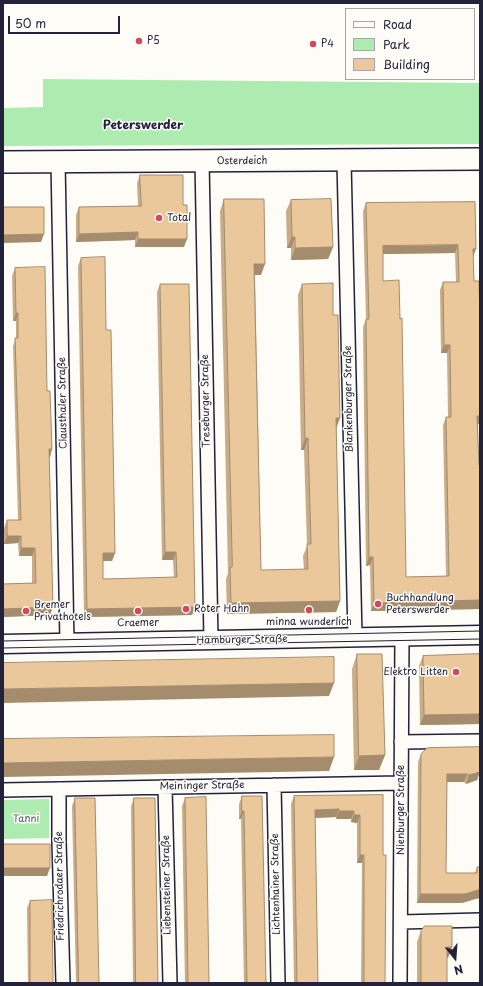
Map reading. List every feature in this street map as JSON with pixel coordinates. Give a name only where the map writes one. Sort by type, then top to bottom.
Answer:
[{"type":"main road","name":"Osterdeich","points":[[3,162],[480,159]]},
{"type":"street","name":"Treseburger Straße","points":[[202,161],[211,640]]},
{"type":"street","name":"Blankenburger Straße","points":[[344,161],[355,637]]},
{"type":"street","name":"Clausthaler Straße","points":[[58,162],[67,643]]},
{"type":"street","name":"Hamburger Straße","points":[[3,644],[480,635]]},
{"type":"street","name":"Nienburger Straße","points":[[400,983],[402,636]]},
{"type":"street","points":[[401,742],[480,741]]},
{"type":"street","name":"Meininger Straße","points":[[3,790],[401,783]]},
{"type":"street","name":"Lichtenhainer Straße","points":[[274,785],[278,983]]},
{"type":"street","name":"Liebensteiner Straße","points":[[165,787],[170,983]]},
{"type":"street","name":"Friedrichrodaer Straße","points":[[59,789],[63,983]]},
{"type":"street","points":[[401,922],[480,920]]},
{"type":"green space","points":[[43,79],[480,83],[480,144],[3,146],[3,108],[43,107]]},
{"type":"green space","name":"Tanni","points":[[49,799],[49,838],[3,839],[3,800]]},
{"type":"building","points":[[140,175],[183,175],[183,205],[187,205],[187,239],[138,239],[138,232],[79,234],[79,207],[141,206]]},
{"type":"building","points":[[224,199],[264,199],[265,264],[254,264],[261,570],[308,569],[307,544],[311,544],[308,438],[305,439],[302,284],[333,283],[333,315],[338,315],[340,418],[336,418],[340,601],[231,603],[230,568],[232,567]]},
{"type":"building","points":[[331,199],[333,247],[295,248],[295,237],[292,237],[291,200]]},
{"type":"building","points":[[475,202],[476,249],[473,249],[474,281],[479,281],[480,320],[480,416],[477,416],[480,465],[480,600],[374,603],[373,557],[369,557],[366,319],[369,319],[366,203]],"holes":[[[458,245],[459,282],[443,282],[444,345],[450,345],[451,417],[446,417],[449,576],[406,577],[402,318],[400,319],[399,280],[383,281],[383,246]]]},
{"type":"building","points":[[3,207],[44,207],[44,234],[3,235]]},
{"type":"building","points":[[105,257],[106,330],[111,330],[115,553],[103,553],[103,579],[177,577],[176,552],[165,552],[160,284],[189,284],[195,607],[87,609],[81,258]]},
{"type":"building","points":[[45,267],[47,391],[50,391],[52,449],[49,449],[53,607],[3,609],[3,584],[36,583],[35,548],[21,548],[21,536],[7,536],[7,520],[21,520],[15,338],[18,338],[18,313],[16,313],[15,268]]},
{"type":"building","points":[[357,654],[382,654],[385,755],[359,756]]},
{"type":"building","points":[[480,654],[480,714],[424,715],[423,656]]},
{"type":"building","points":[[334,657],[334,683],[3,689],[3,663]]},
{"type":"building","points":[[334,735],[334,757],[3,763],[3,739]]},
{"type":"building","points":[[480,747],[480,772],[469,775],[447,774],[446,873],[477,873],[477,867],[480,867],[480,890],[465,894],[420,894],[421,754],[427,748]]},
{"type":"building","points":[[383,795],[383,855],[386,855],[385,983],[364,983],[364,855],[360,855],[360,815],[354,815],[354,811],[339,811],[339,809],[315,810],[318,983],[297,983],[294,796]]},
{"type":"building","points":[[242,796],[262,796],[266,983],[247,983],[244,811],[242,811]]},
{"type":"building","points":[[206,797],[209,983],[188,983],[185,798]]},
{"type":"building","points":[[75,798],[95,798],[99,983],[79,983]]},
{"type":"building","points":[[134,798],[155,798],[158,983],[136,983]]},
{"type":"building","points":[[3,844],[50,844],[50,868],[3,868]]},
{"type":"building","points":[[52,900],[53,983],[30,983],[30,901]]},
{"type":"building","points":[[425,926],[452,926],[452,947],[447,947],[447,983],[421,983],[421,931]]},
{"type":"tram line","points":[[3,641],[480,631]]},
{"type":"tram line","points":[[3,648],[480,639]]},
{"type":"place","name":"P5","points":[[139,41]]},
{"type":"place","name":"P4","points":[[313,44]]},
{"type":"place","name":"Total","points":[[159,218]]},
{"type":"place","name":"Buchhandlung Peterswerder","points":[[378,604]]},
{"type":"place","name":"Roter Hahn","points":[[186,609]]},
{"type":"place","name":"minna wunderlich","points":[[309,610]]},
{"type":"place","name":"Bremer Privathotels","points":[[26,611]]},
{"type":"place","name":"Craemer","points":[[138,611]]},
{"type":"place","name":"Elektro Litten","points":[[456,672]]},
{"type":"district","name":"Peterswerder","points":[[143,126]]}]
